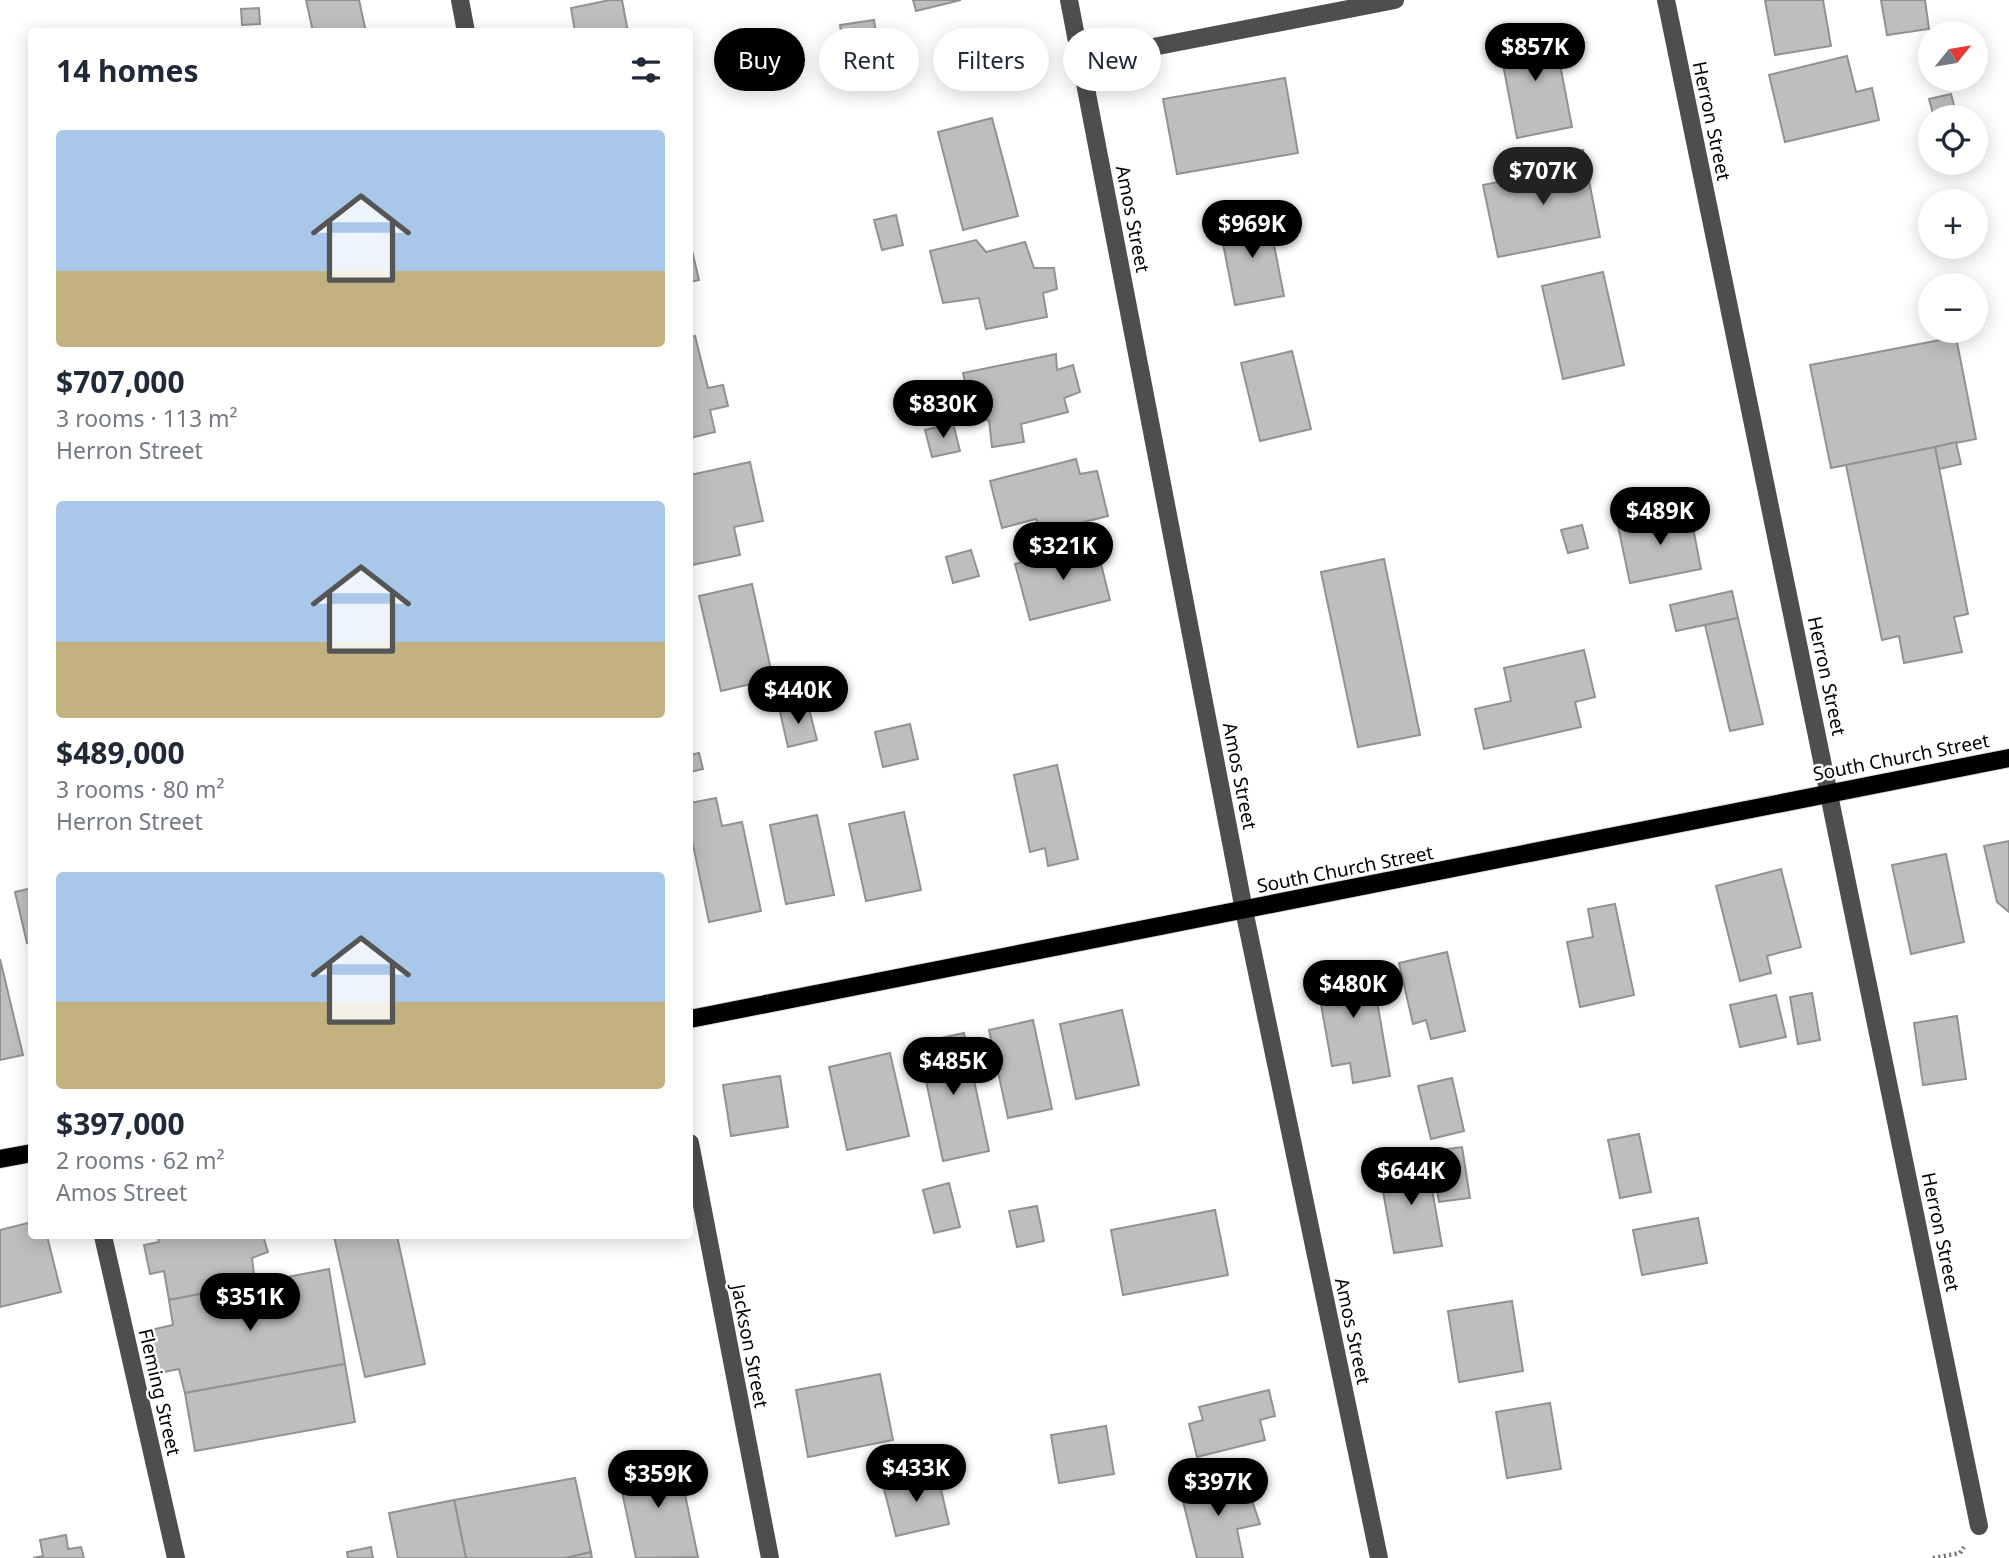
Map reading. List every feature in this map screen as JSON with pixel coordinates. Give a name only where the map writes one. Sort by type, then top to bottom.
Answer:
[{"type":"main road","name":"South Church Street","points":[[693,1018],[2009,758]]},
{"type":"main road","points":[[0,1159],[28,1154]]},
{"type":"street","points":[[460,0],[465,28]]},
{"type":"street","name":"Amos Street","points":[[1069,0],[1075,28]]},
{"type":"street","points":[[1161,45],[1395,0]]},
{"type":"street","name":"Herron Street","points":[[1666,0],[1979,1526]]},
{"type":"street","name":"Amos Street","points":[[1087,91],[1244,910],[1379,1558]]},
{"type":"street","name":"Jackson Street","points":[[693,1159],[770,1558]]},
{"type":"street","name":"Fleming Street","points":[[104,1239],[176,1558]]},
{"type":"building","points":[[306,0],[359,0],[365,28],[312,28]]},
{"type":"building","points":[[622,0],[627,28],[574,28],[571,8]]},
{"type":"building","points":[[913,0],[961,0],[916,11]]},
{"type":"building","points":[[1765,0],[1823,0],[1831,46],[1775,55]]},
{"type":"building","points":[[1881,0],[1925,0],[1928,21],[1918,21],[1918,31],[1887,35]]},
{"type":"building","points":[[259,8],[260,24],[242,25],[241,9]]},
{"type":"building","points":[[874,20],[875,28],[840,28],[840,25]]},
{"type":"building","points":[[1553,28],[1572,127],[1517,138],[1498,38]]},
{"type":"building","points":[[1847,56],[1856,92],[1872,88],[1879,120],[1785,142],[1769,75]]},
{"type":"building","points":[[1285,78],[1298,153],[1177,174],[1163,99]]},
{"type":"building","points":[[1951,94],[1954,105],[1931,105],[1929,99]]},
{"type":"building","points":[[992,118],[1018,216],[963,230],[938,132]]},
{"type":"building","points":[[1583,150],[1600,237],[1498,257],[1483,185],[1537,174],[1533,160]]},
{"type":"building","points":[[1268,214],[1284,296],[1235,305],[1219,223]]},
{"type":"building","points":[[896,215],[903,245],[882,250],[874,220]]},
{"type":"building","points":[[976,240],[986,252],[1025,242],[1034,268],[1054,268],[1057,289],[1043,293],[1047,317],[986,329],[979,298],[943,303],[930,251]]},
{"type":"building","points":[[693,255],[699,280],[693,281]]},
{"type":"building","points":[[1603,272],[1624,365],[1563,379],[1542,286]]},
{"type":"building","points":[[693,336],[708,388],[723,385],[728,406],[710,410],[715,432],[693,437]]},
{"type":"building","points":[[1925,343],[1957,343],[1976,439],[1831,468],[1810,365]]},
{"type":"building","points":[[1292,351],[1311,429],[1260,441],[1241,363]]},
{"type":"building","points":[[1056,354],[1057,370],[1073,365],[1080,392],[1064,398],[1068,412],[1021,424],[1024,442],[992,447],[989,420],[974,421],[963,373]]},
{"type":"building","points":[[953,423],[960,451],[932,457],[925,430]]},
{"type":"building","points":[[1956,442],[1961,464],[1939,469],[1935,447]]},
{"type":"building","points":[[1935,447],[1968,614],[1954,617],[1962,652],[1904,663],[1899,636],[1882,640],[1846,465]]},
{"type":"building","points":[[1076,459],[1080,474],[1097,471],[1108,516],[1040,533],[1036,519],[1002,528],[990,481]]},
{"type":"building","points":[[750,462],[763,521],[734,527],[740,555],[693,565],[693,474]]},
{"type":"building","points":[[1690,512],[1701,569],[1630,583],[1618,526]]},
{"type":"building","points":[[1582,525],[1588,548],[1568,553],[1561,530]]},
{"type":"building","points":[[1096,544],[1110,600],[1030,620],[1015,564]]},
{"type":"building","points":[[971,550],[979,576],[953,583],[946,557]]},
{"type":"building","points":[[1384,559],[1420,735],[1358,747],[1321,572]]},
{"type":"building","points":[[752,584],[773,679],[721,691],[699,596]]},
{"type":"building","points":[[1732,591],[1738,618],[1676,631],[1670,605]]},
{"type":"building","points":[[1738,618],[1763,724],[1730,731],[1705,625]]},
{"type":"building","points":[[1584,650],[1595,697],[1575,702],[1581,727],[1484,749],[1475,709],[1511,701],[1504,668]]},
{"type":"building","points":[[808,705],[817,740],[788,747],[780,712]]},
{"type":"building","points":[[910,724],[918,759],[883,767],[875,732]]},
{"type":"building","points":[[699,753],[703,769],[693,771],[693,754]]},
{"type":"building","points":[[1057,765],[1078,859],[1048,866],[1045,848],[1030,852],[1014,775]]},
{"type":"building","points":[[716,798],[722,826],[742,822],[761,911],[709,922],[693,845],[693,802]]},
{"type":"building","points":[[904,812],[921,890],[866,901],[849,824]]},
{"type":"building","points":[[817,815],[834,895],[786,904],[770,825]]},
{"type":"building","points":[[2009,841],[2009,912],[1997,902],[1984,846]]},
{"type":"building","points":[[1946,854],[1964,942],[1911,954],[1892,865]]},
{"type":"building","points":[[1781,869],[1801,947],[1767,956],[1771,973],[1740,981],[1716,886]]},
{"type":"building","points":[[28,889],[28,943],[27,943],[15,892]]},
{"type":"building","points":[[1615,904],[1634,995],[1580,1007],[1567,942],[1593,937],[1588,909]]},
{"type":"building","points":[[1447,952],[1465,1031],[1431,1039],[1426,1020],[1413,1024],[1399,963]]},
{"type":"building","points":[[0,959],[23,1055],[0,1060]]},
{"type":"building","points":[[1370,961],[1390,1076],[1353,1083],[1350,1063],[1332,1066],[1315,971]]},
{"type":"building","points":[[1812,993],[1820,1040],[1798,1044],[1790,997]]},
{"type":"building","points":[[1776,995],[1786,1037],[1740,1047],[1730,1005]]},
{"type":"building","points":[[1122,1010],[1139,1085],[1076,1099],[1060,1024]]},
{"type":"building","points":[[1957,1016],[1966,1079],[1923,1085],[1914,1023]]},
{"type":"building","points":[[1033,1020],[1052,1109],[1008,1118],[989,1030]]},
{"type":"building","points":[[964,1033],[989,1151],[943,1161],[918,1043]]},
{"type":"building","points":[[890,1053],[909,1136],[847,1150],[829,1067]]},
{"type":"building","points":[[780,1076],[788,1127],[731,1136],[723,1085]]},
{"type":"building","points":[[1452,1078],[1464,1131],[1431,1139],[1418,1086]]},
{"type":"building","points":[[1639,1134],[1651,1192],[1620,1198],[1608,1140]]},
{"type":"building","points":[[1462,1147],[1470,1198],[1439,1202],[1431,1151]]},
{"type":"building","points":[[1427,1161],[1442,1246],[1394,1253],[1379,1169]]},
{"type":"building","points":[[949,1183],[960,1227],[934,1233],[923,1190]]},
{"type":"building","points":[[1037,1206],[1044,1241],[1017,1247],[1009,1211]]},
{"type":"building","points":[[1215,1210],[1228,1275],[1123,1295],[1111,1230]]},
{"type":"building","points":[[1698,1218],[1707,1263],[1642,1275],[1633,1230]]},
{"type":"building","points":[[28,1223],[28,1239],[48,1239],[61,1292],[0,1307],[0,1230]]},
{"type":"building","points":[[158,1239],[264,1239],[268,1252],[252,1258],[255,1283],[169,1300],[164,1271],[150,1274],[144,1245],[159,1242]]},
{"type":"building","points":[[335,1239],[398,1239],[425,1364],[365,1377]]},
{"type":"building","points":[[329,1269],[345,1364],[185,1393],[179,1369],[154,1374],[146,1331],[173,1325],[169,1300]]},
{"type":"building","points":[[1512,1301],[1523,1371],[1459,1382],[1448,1311]]},
{"type":"building","points":[[345,1364],[355,1422],[195,1451],[185,1393]]},
{"type":"building","points":[[880,1374],[893,1440],[808,1457],[796,1390]]},
{"type":"building","points":[[1269,1390],[1275,1416],[1260,1420],[1265,1440],[1197,1457],[1189,1424],[1203,1420],[1199,1407]]},
{"type":"building","points":[[1550,1403],[1561,1469],[1507,1478],[1496,1412]]},
{"type":"building","points":[[1106,1426],[1114,1474],[1059,1483],[1051,1435]]},
{"type":"building","points":[[677,1456],[698,1557],[636,1558],[617,1468]]},
{"type":"building","points":[[937,1472],[949,1524],[896,1536],[883,1485]]},
{"type":"building","points":[[1227,1476],[1232,1497],[1248,1489],[1260,1524],[1237,1529],[1243,1558],[1197,1558],[1180,1489]]},
{"type":"building","points":[[575,1478],[591,1552],[566,1558],[466,1558],[454,1500]]},
{"type":"building","points":[[454,1500],[466,1558],[398,1558],[389,1513]]},
{"type":"building","points":[[66,1535],[68,1549],[81,1547],[84,1558],[33,1558],[43,1556],[40,1540]]},
{"type":"building","points":[[371,1547],[373,1558],[348,1558],[347,1552]]},
{"type":"building","points":[[591,1552],[592,1558],[566,1558]]}]
